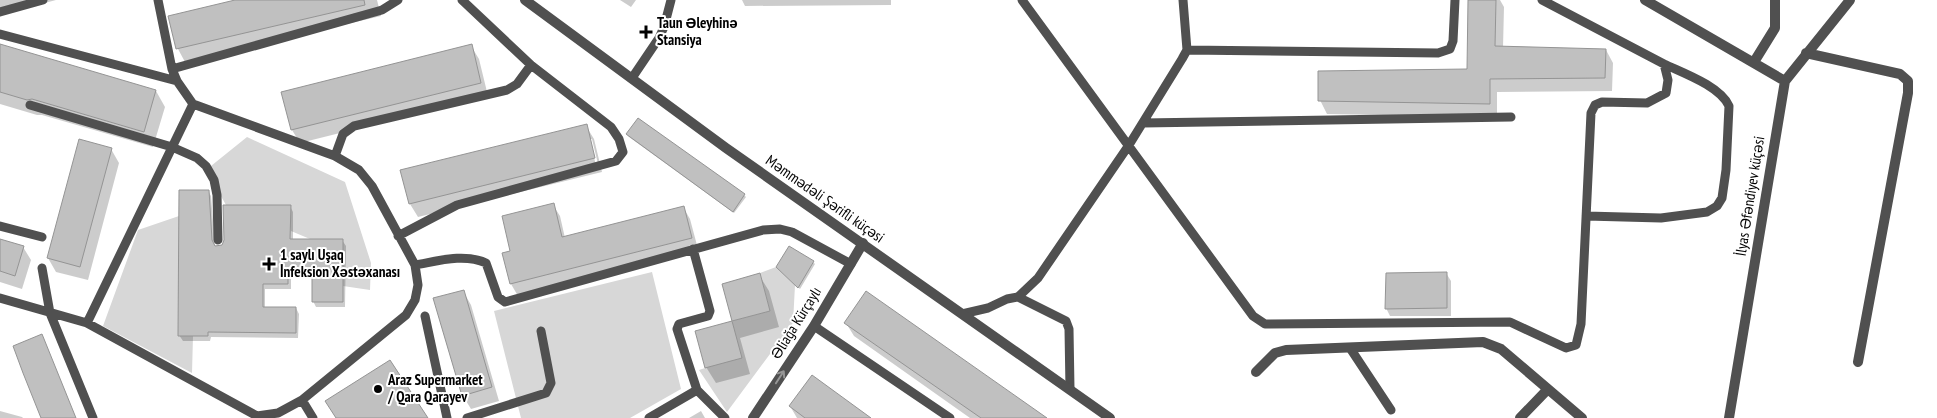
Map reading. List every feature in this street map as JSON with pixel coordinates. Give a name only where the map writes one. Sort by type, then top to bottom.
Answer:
[{"type":"street","name":"Məmmədəli Şərifli küçəsi","points":[[525,0],[726,148],[1110,418]]},
{"type":"street","points":[[1644,0],[1785,81]]},
{"type":"street","points":[[1754,62],[1775,28],[1775,0]]},
{"type":"street","name":"İlyas Əfəndiyev küçəsi","points":[[1729,418],[1785,81],[1850,0]]},
{"type":"street","points":[[1806,53],[1900,74],[1908,81],[1908,92],[1858,362]]},
{"type":"street","name":"Əliağa Kürçaylı","points":[[753,418],[814,326],[863,243]]},
{"type":"street","points":[[1256,372],[1275,352],[1286,350],[1482,342],[1501,349],[1582,418]]},
{"type":"street","points":[[1520,418],[1548,389]]},
{"type":"lane","points":[[0,12],[43,0]]},
{"type":"lane","points":[[0,298],[86,323],[257,416],[278,413],[302,400],[406,315],[415,300],[418,285],[416,265],[398,236],[372,186],[359,170],[335,156],[193,104],[177,81],[172,69],[158,0]]},
{"type":"lane","points":[[172,69],[382,10],[398,0]]},
{"type":"lane","points":[[398,236],[457,205],[616,161],[623,152],[619,140],[611,128],[531,65],[462,0]]},
{"type":"lane","points":[[632,78],[659,38],[664,28],[671,0]]},
{"type":"lane","points":[[1022,0],[1253,316],[1265,324],[1510,322],[1566,348],[1576,345],[1581,324],[1591,112],[1596,105],[1602,102],[1647,103],[1666,93],[1668,80],[1664,64]]},
{"type":"lane","points":[[962,314],[988,308],[1007,299],[1018,297],[1038,278],[1129,145],[1187,50],[1183,0]]},
{"type":"lane","points":[[1187,50],[1438,53],[1450,49],[1453,41],[1455,0]]},
{"type":"lane","points":[[1542,0],[1715,90],[1725,98],[1729,106],[1726,170],[1722,198],[1717,206],[1707,212],[1661,218],[1586,216]]},
{"type":"lane","points":[[0,34],[177,81]]},
{"type":"lane","points":[[335,156],[343,134],[354,126],[507,90],[517,84],[531,65]]},
{"type":"lane","points":[[86,323],[193,104]]},
{"type":"lane","points":[[30,105],[172,148],[196,158],[206,166],[214,180],[217,195],[218,240]]},
{"type":"lane","points":[[1142,123],[1511,117]]},
{"type":"lane","points":[[0,226],[42,237]]},
{"type":"lane","points":[[416,265],[449,259],[476,258],[486,263],[498,297],[504,302],[763,230],[780,229],[792,232],[851,264]]},
{"type":"lane","points":[[693,249],[710,311],[708,316],[679,324],[677,329],[698,390],[725,418]]},
{"type":"lane","points":[[42,268],[50,313],[93,418]]},
{"type":"lane","points":[[1018,297],[1066,321],[1069,329],[1070,389]]},
{"type":"lane","points":[[425,316],[447,418]]},
{"type":"lane","points":[[814,326],[950,418]]},
{"type":"lane","points":[[467,418],[546,394],[551,383],[541,331]]},
{"type":"lane","points":[[1350,348],[1391,410]]},
{"type":"lane","points":[[649,418],[698,390]]},
{"type":"lane","points":[[302,400],[313,418]]},
{"type":"shaded area","points":[[247,137],[345,182],[371,263],[370,290],[343,286],[343,239],[310,239],[291,231],[285,205],[226,205],[206,170]]},
{"type":"shaded area","points":[[179,216],[193,336],[192,373],[103,326],[138,230]]},
{"type":"shaded area","points":[[776,267],[795,285],[793,323],[727,412],[699,370],[705,368],[732,321],[770,311],[760,273]]},
{"type":"shaded area","points":[[652,272],[681,389],[630,418],[521,418],[494,311]]},
{"type":"building","points":[[235,0],[364,0],[365,5],[176,49],[168,16]]},
{"type":"building","points":[[1468,0],[1496,0],[1495,46],[1606,49],[1605,78],[1490,79],[1490,104],[1318,101],[1318,71],[1467,69]]},
{"type":"building","points":[[0,44],[156,90],[144,132],[32,99],[27,100],[0,92]]},
{"type":"building","points":[[472,44],[481,83],[291,130],[281,92]]},
{"type":"building","points":[[638,118],[745,194],[733,212],[626,134]]},
{"type":"building","points":[[587,124],[595,158],[409,204],[400,170]]},
{"type":"building","points":[[79,139],[112,148],[80,267],[47,258]]},
{"type":"building","points":[[179,190],[209,190],[212,240],[215,246],[222,245],[224,240],[223,205],[291,205],[290,239],[343,239],[343,302],[312,302],[312,271],[288,271],[288,284],[263,284],[263,307],[296,307],[296,333],[208,332],[208,336],[178,336]]},
{"type":"building","points":[[554,203],[562,237],[684,206],[692,238],[510,284],[502,253],[510,251],[502,216]]},
{"type":"building","points":[[0,239],[24,246],[15,276],[0,271]]},
{"type":"building","points":[[789,246],[814,261],[798,288],[776,267]]},
{"type":"building","points":[[1447,272],[1447,308],[1385,309],[1386,273]]},
{"type":"building","points":[[760,273],[770,311],[732,321],[722,284]]},
{"type":"building","points":[[464,290],[492,387],[462,396],[433,298]]},
{"type":"building","points":[[866,291],[1047,418],[981,418],[844,323]]},
{"type":"building","points":[[732,321],[742,358],[705,368],[695,331]]},
{"type":"building","points":[[42,334],[76,418],[41,418],[13,346]]},
{"type":"building","points":[[390,360],[428,418],[336,418],[325,401]]},
{"type":"building","points":[[812,375],[871,418],[805,418],[789,406]]},
{"type":"place","name":"Taun Əleyhinə Stansiya","points":[[646,32]]},
{"type":"place","name":"1 saylı Uşaq İnfeksion Xəstəxanası","points":[[269,264]]},
{"type":"place","name":"Araz Supermarket / Qara Qarayev","points":[[378,389]]}]
